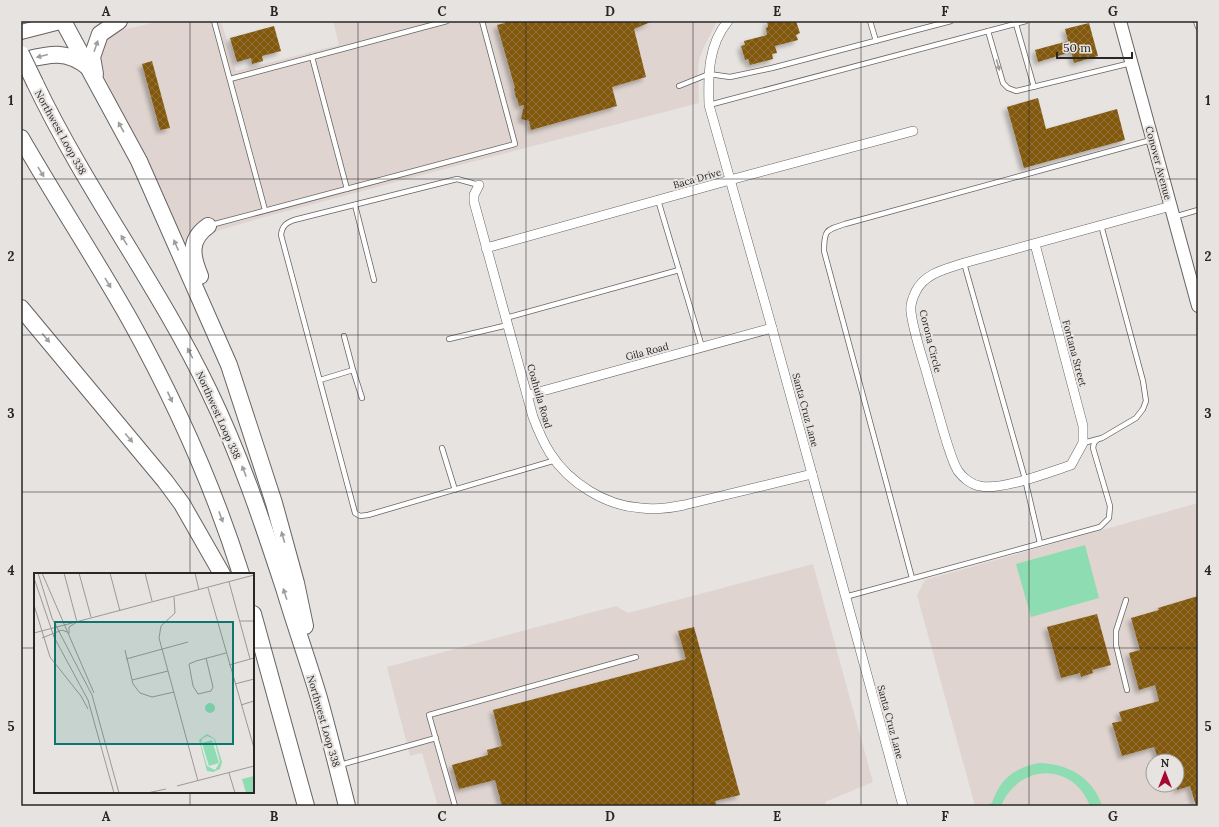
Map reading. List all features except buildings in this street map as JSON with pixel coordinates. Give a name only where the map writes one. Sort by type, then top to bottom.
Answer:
[{"type":"highway","points":[[63,21],[139,162],[229,365],[260,461],[296,583],[319,698]]},
{"type":"highway","points":[[96,81],[92,57],[100,34],[119,21]]},
{"type":"highway","name":"Northwest Loop 338","points":[[21,54],[35,84],[84,174],[175,325],[210,392],[226,427],[254,498],[319,698],[347,806]]},
{"type":"highway","points":[[21,61],[48,54],[56,54],[71,56],[88,67]]},
{"type":"highway","points":[[21,138],[129,318],[165,386],[198,457],[241,573]]},
{"type":"highway","points":[[208,226],[200,233],[196,240],[193,258],[227,338],[256,428],[260,461]]},
{"type":"highway","points":[[21,308],[160,475],[182,504],[221,573]]},
{"type":"highway","points":[[254,618],[305,806]]},
{"type":"highway","points":[[254,655],[305,806]]},
{"type":"main road","points":[[21,32],[63,21]]},
{"type":"street","name":"Santa Cruz Lane","points":[[728,21],[717,38],[712,52],[709,74],[709,105],[772,328],[903,806]]},
{"type":"street","name":"Conover Avenue","points":[[1120,21],[1172,211],[1196,287],[1198,306]]},
{"type":"street","name":"Baca Drive","points":[[486,248],[913,131]]},
{"type":"street","name":"Coahuila Road","points":[[479,185],[474,196],[474,202],[540,435],[550,454],[564,471],[580,485],[599,496],[619,504],[641,508],[662,509],[684,506],[812,474]]},
{"type":"street","name":"Corona Circle","points":[[1083,443],[1071,465],[1025,479],[988,487],[971,483],[963,477],[958,471],[952,458],[943,431],[915,332],[911,310],[917,288],[927,278],[936,272],[964,263],[1101,225],[1172,211]]},
{"type":"street","name":"Fontana Street","points":[[1035,244],[1083,426],[1083,443]]},
{"type":"street","name":"Gila Road","points":[[528,395],[772,328]]},
{"type":"lane","points":[[214,21],[265,210]]},
{"type":"lane","points":[[230,79],[446,21]]},
{"type":"lane","points":[[208,226],[515,144],[482,21]]},
{"type":"lane","points":[[870,21],[876,41]]},
{"type":"lane","points":[[679,86],[709,74],[730,77],[772,68],[951,21]]},
{"type":"lane","points":[[709,105],[1026,21]]},
{"type":"lane","points":[[1196,21],[1198,27]]},
{"type":"lane","points":[[1016,24],[1034,87]]},
{"type":"lane","points":[[988,31],[1003,83],[1008,88],[1016,92],[1132,63]]},
{"type":"lane","points":[[312,57],[347,189]]},
{"type":"lane","points":[[912,578],[824,251],[824,237],[829,230],[845,224],[1153,139]]},
{"type":"lane","points":[[479,185],[457,179],[294,220],[286,223],[282,228],[281,235],[355,513],[360,516],[368,515],[556,460]]},
{"type":"lane","points":[[658,200],[702,348]]},
{"type":"lane","points":[[354,205],[374,280]]},
{"type":"lane","points":[[1172,211],[1198,210]]},
{"type":"lane","points":[[1083,443],[1102,438],[1136,418],[1143,409],[1146,401],[1144,381],[1101,225]]},
{"type":"lane","points":[[964,263],[1025,479],[1040,543]]},
{"type":"lane","points":[[449,340],[507,321],[679,270]]},
{"type":"lane","points":[[344,336],[362,398]]},
{"type":"lane","points":[[320,380],[353,370]]},
{"type":"lane","points":[[845,597],[1100,527],[1109,518],[1110,506],[1093,448],[1096,440]]},
{"type":"lane","points":[[442,448],[455,490]]},
{"type":"lane","points":[[1126,600],[1116,631],[1116,645],[1127,690]]},
{"type":"lane","points":[[455,806],[429,715],[636,657]]},
{"type":"lane","points":[[337,766],[436,738]]},
{"type":"shaded area","points":[[161,21],[221,21],[236,71],[339,45],[333,21],[717,21],[699,60],[699,103],[261,218],[183,241],[100,68],[99,58],[104,43],[109,37],[118,31]]},
{"type":"shaded area","points":[[1198,503],[1198,806],[975,806],[917,595],[925,580]]},
{"type":"shaded area","points":[[813,564],[873,782],[825,802],[826,806],[438,806],[422,753],[410,756],[387,667],[616,606],[628,613]]},
{"type":"green space","points":[[1085,545],[1099,598],[1031,617],[1016,564]]},
{"type":"green space","points":[[1039,763],[1060,766],[1078,774],[1092,787],[1102,806],[1090,806],[1082,792],[1071,781],[1059,775],[1046,773],[1033,776],[1020,782],[1009,792],[1001,806],[983,806],[992,803],[999,787],[1009,776],[1022,768]]}]
